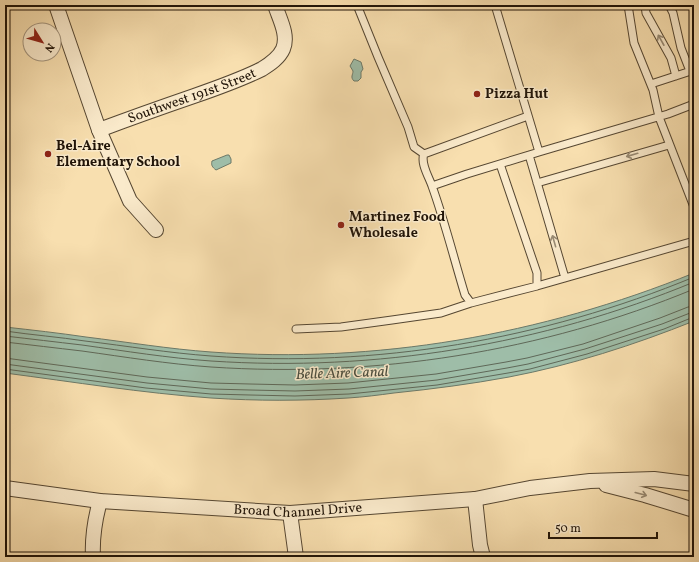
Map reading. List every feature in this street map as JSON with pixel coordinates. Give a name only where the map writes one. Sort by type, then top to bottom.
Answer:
[{"type":"street","points":[[56,5],[99,130],[130,201],[156,230]]},
{"type":"street","name":"Southwest 191st Street","points":[[99,130],[230,83],[262,69],[276,59],[280,55],[284,46],[285,37],[274,5]]},
{"type":"street","name":"Broad Channel Drive","points":[[5,488],[100,501],[290,513],[475,499],[530,488],[590,481],[654,479],[694,484]]},
{"type":"street","name":"Broad Channel Drive","points":[[590,481],[645,495],[694,510]]},
{"type":"street","points":[[475,499],[480,546],[483,557]]},
{"type":"street","points":[[93,557],[95,519],[100,501]]},
{"type":"street","points":[[290,513],[296,557]]},
{"type":"lane","points":[[357,5],[408,127],[414,147],[424,154]]},
{"type":"lane","points":[[495,5],[539,152]]},
{"type":"lane","points":[[628,5],[634,43],[651,84],[659,117],[694,208]]},
{"type":"lane","points":[[644,5],[646,12],[671,58],[676,76]]},
{"type":"lane","points":[[651,84],[692,71],[681,48],[673,13],[669,5]]},
{"type":"lane","points":[[432,186],[528,155],[659,117],[694,104]]},
{"type":"lane","points":[[424,154],[528,116]]},
{"type":"lane","points":[[537,183],[669,145]]},
{"type":"lane","points":[[424,154],[424,163],[465,295],[471,303]]},
{"type":"lane","points":[[528,155],[565,278]]},
{"type":"lane","points":[[500,164],[537,273],[537,286]]},
{"type":"lane","points":[[296,329],[341,327],[441,312],[694,241]]},
{"type":"water","points":[[354,59],[361,62],[363,69],[361,72],[361,78],[358,81],[353,80],[353,71],[350,66]]},
{"type":"water","points":[[229,155],[231,159],[231,163],[216,170],[212,165],[212,161]]},
{"type":"water","name":"Belle Aire Canal","points":[[694,273],[694,321],[626,346],[556,367],[466,384],[354,398],[263,400],[211,398],[159,393],[5,373],[5,327],[211,352],[273,355],[396,349],[457,340],[517,328],[577,313],[636,295]]},
{"type":"place","name":"Pizza Hut","points":[[477,94]]},
{"type":"place","name":"Bel-Aire Elementary School","points":[[48,154]]},
{"type":"place","name":"Martinez Food Wholesale","points":[[341,225]]}]
